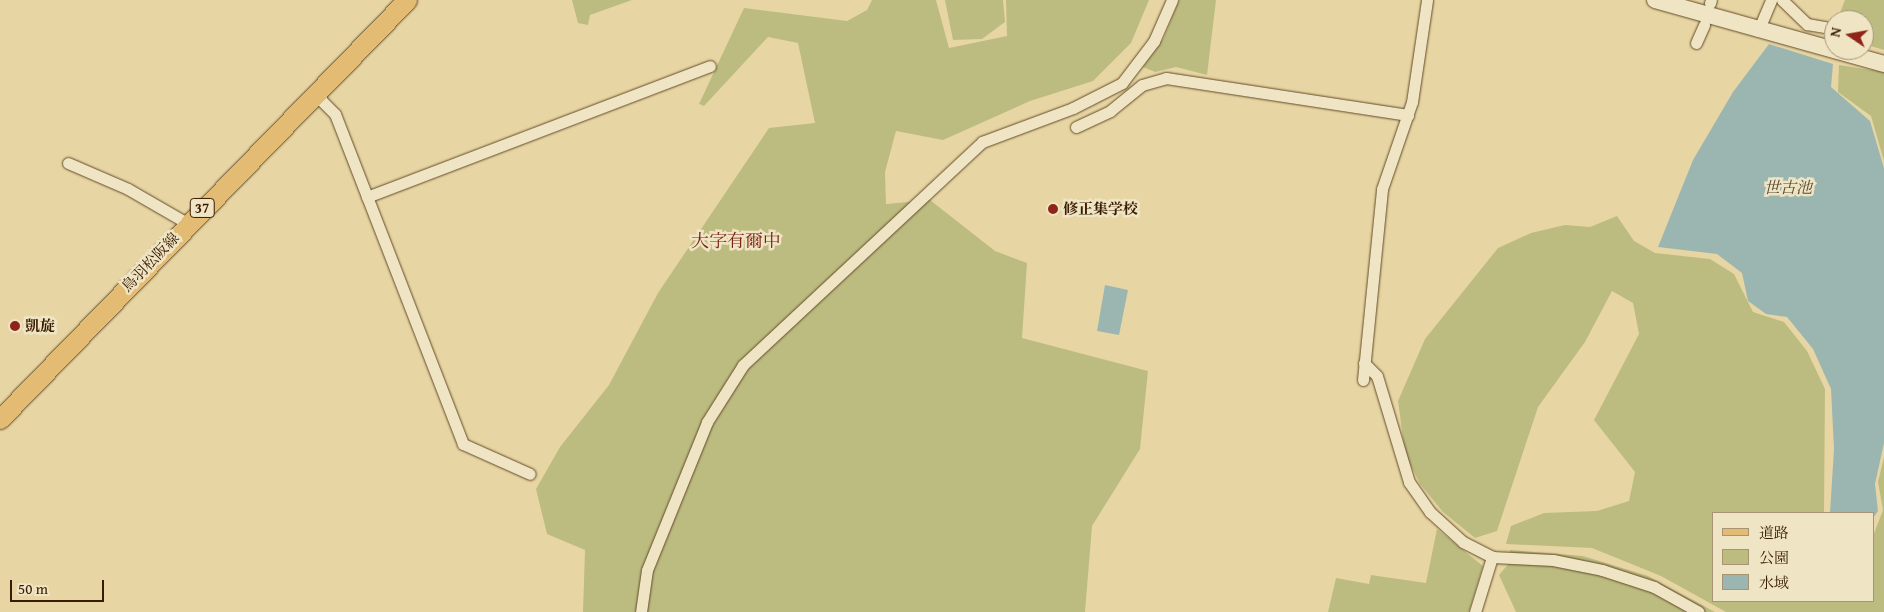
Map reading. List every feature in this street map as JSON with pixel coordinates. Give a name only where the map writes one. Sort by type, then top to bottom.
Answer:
[{"type":"main road","name":"鳥羽松阪線","points":[[0,419],[187,223],[407,0]]},
{"type":"main road","points":[[1655,0],[1758,31],[1824,47]]},
{"type":"main road","points":[[1871,60],[1884,64]]},
{"type":"street","points":[[641,612],[646,570],[706,422],[743,365],[982,142],[1073,108],[1122,82],[1154,41],[1172,0]]},
{"type":"street","points":[[1363,380],[1382,189],[1408,115],[1427,0]]},
{"type":"street","points":[[1758,31],[1770,0]]},
{"type":"street","points":[[1782,0],[1808,24],[1824,27]]},
{"type":"street","points":[[1696,42],[1704,25]]},
{"type":"street","points":[[367,197],[710,66]]},
{"type":"street","points":[[1076,127],[1110,111],[1142,85],[1166,78],[1408,115]]},
{"type":"street","points":[[315,94],[335,114],[463,444],[530,474]]},
{"type":"street","points":[[68,163],[128,189],[187,223]]},
{"type":"street","points":[[1364,363],[1377,376],[1402,467],[1414,490],[1449,531],[1492,557],[1553,560],[1602,570],[1654,587],[1699,612]]},
{"type":"street","points":[[1475,612],[1492,557]]},
{"type":"green space","points":[[572,0],[632,0],[590,15],[588,25],[578,23]]},
{"type":"green space","points":[[872,0],[936,0],[949,48],[1007,36],[1006,0],[1149,0],[1131,43],[1093,81],[1030,101],[943,140],[896,131],[885,172],[886,204],[930,200],[995,251],[1027,263],[1022,338],[1148,371],[1140,449],[1092,526],[1085,612],[583,612],[585,550],[547,534],[536,489],[560,447],[609,385],[658,293],[769,128],[815,123],[798,43],[768,37],[704,106],[699,104],[744,8],[847,21],[867,10]]},
{"type":"green space","points":[[945,0],[1003,0],[1005,22],[982,39],[953,40]]},
{"type":"green space","points":[[1179,0],[1216,0],[1207,75],[1176,67],[1155,72],[1143,67],[1164,38]]},
{"type":"green space","points":[[1845,0],[1884,0],[1884,50],[1874,47],[1874,10],[1841,10]]},
{"type":"green space","points":[[1839,65],[1884,72],[1884,161],[1871,116],[1838,92]]},
{"type":"green space","points":[[1617,216],[1634,241],[1655,253],[1710,259],[1734,274],[1753,312],[1784,322],[1807,351],[1825,389],[1824,512],[1712,512],[1712,602],[1874,602],[1874,533],[1883,510],[1878,482],[1884,457],[1884,612],[1726,612],[1661,576],[1592,548],[1506,544],[1511,526],[1544,513],[1597,511],[1629,501],[1635,472],[1594,420],[1639,334],[1633,303],[1612,291],[1585,342],[1538,407],[1497,531],[1475,538],[1443,512],[1420,484],[1405,453],[1398,401],[1425,339],[1498,248],[1531,233],[1565,225],[1590,227]]},
{"type":"green space","points":[[1437,529],[1483,566],[1469,612],[1328,612],[1336,578],[1369,584],[1371,575],[1426,583]]},
{"type":"green space","points":[[1510,550],[1583,556],[1648,576],[1715,612],[1516,612],[1499,575],[1510,562]]},
{"type":"water","name":"世古池","points":[[1769,44],[1833,64],[1831,87],[1870,121],[1884,168],[1884,443],[1875,484],[1878,511],[1874,517],[1874,512],[1830,512],[1834,449],[1831,389],[1813,349],[1787,317],[1766,314],[1748,301],[1742,273],[1717,254],[1658,247],[1693,160],[1733,92]]},
{"type":"water","points":[[1105,285],[1128,290],[1119,335],[1097,331]]},
{"type":"place","name":"修正集学校","points":[[1053,209]]},
{"type":"place","name":"凱旋","points":[[15,326]]},
{"type":"district","name":"大字有爾中","points":[[736,241]]}]
